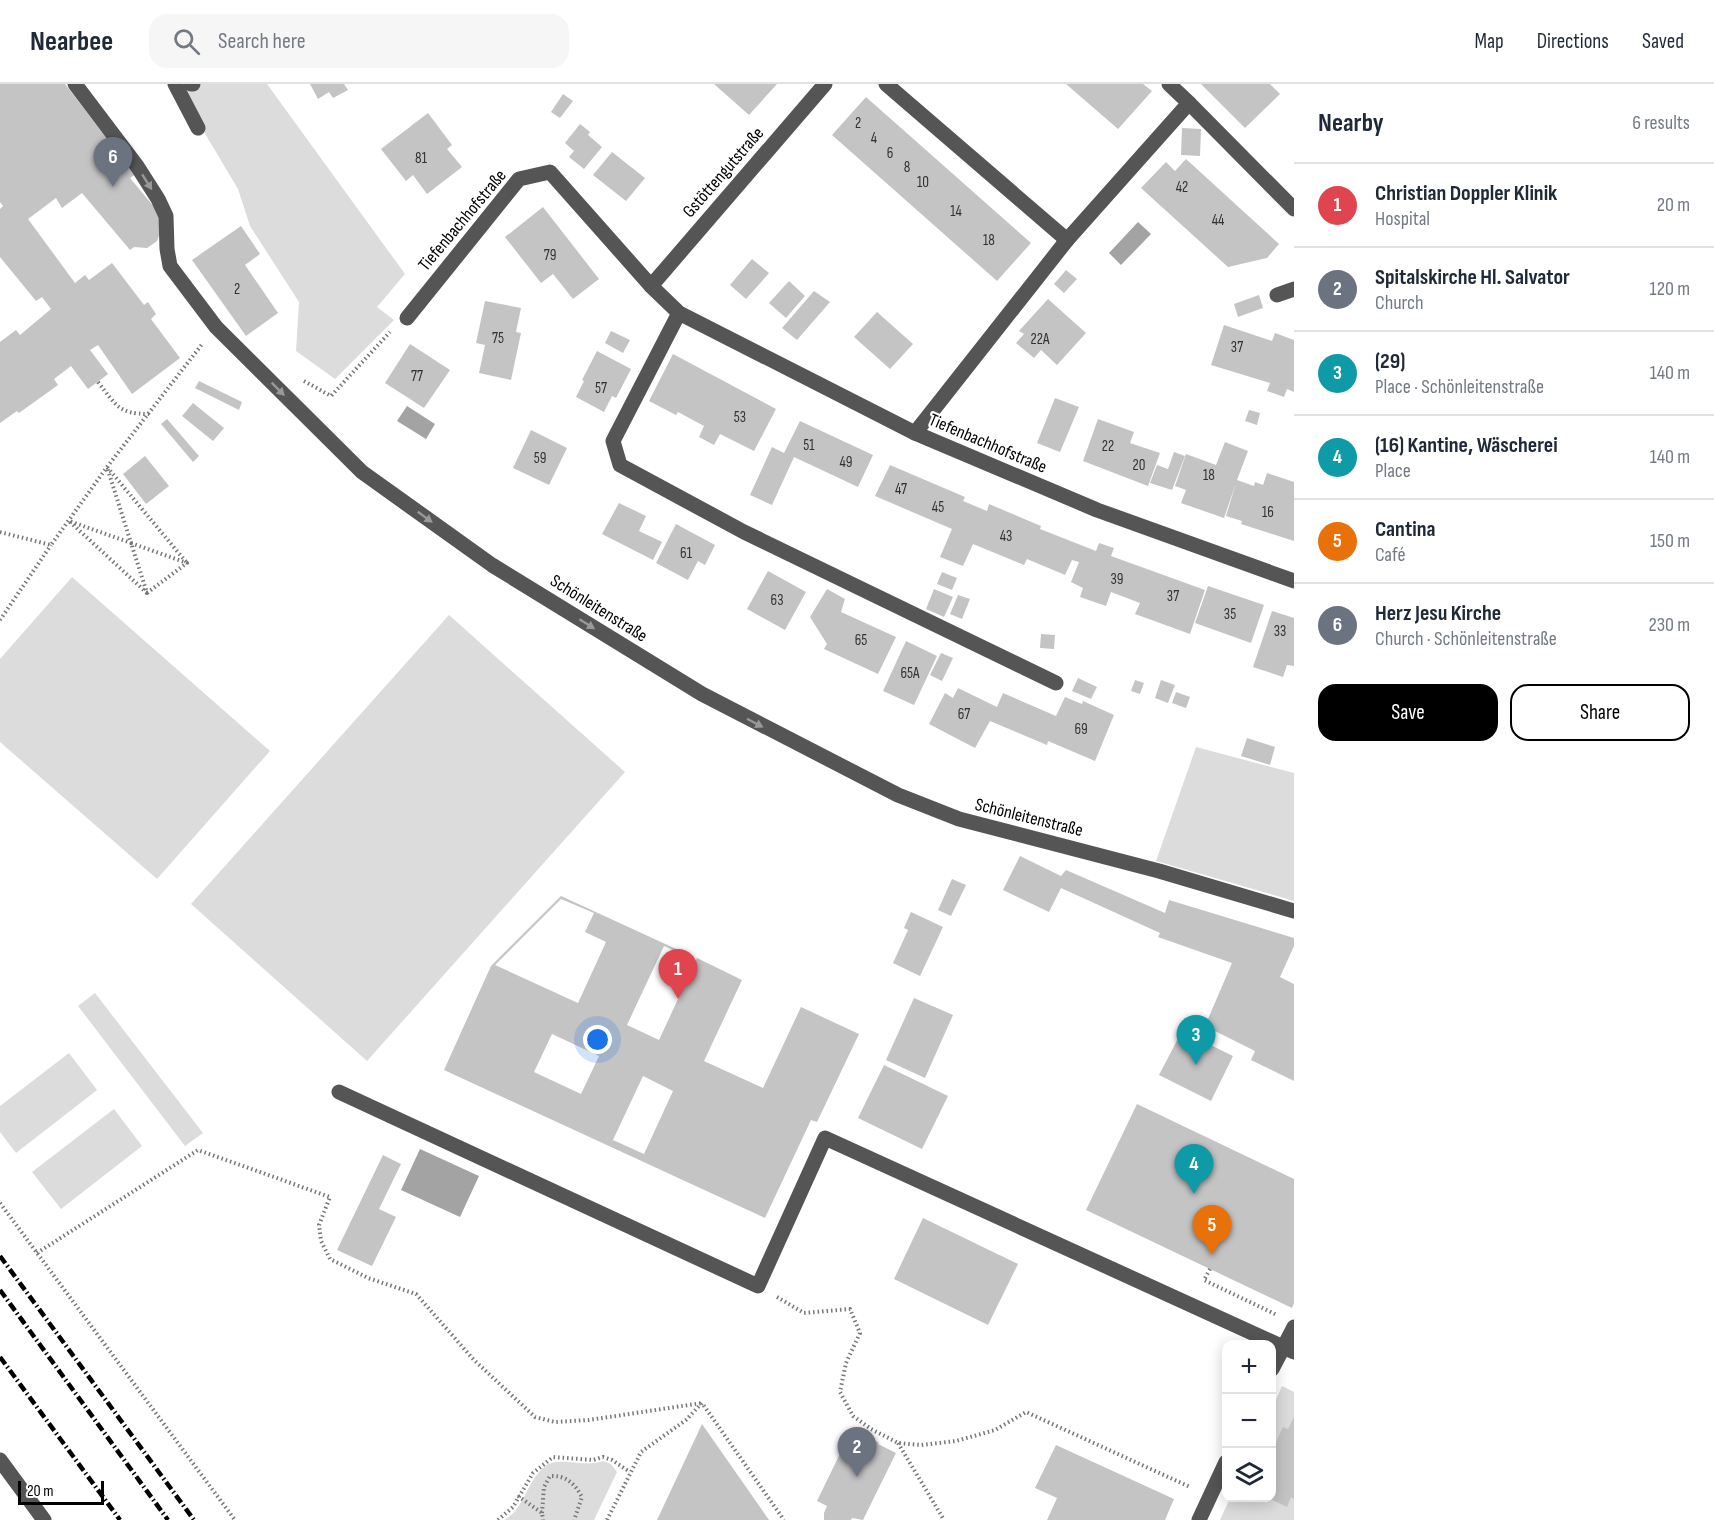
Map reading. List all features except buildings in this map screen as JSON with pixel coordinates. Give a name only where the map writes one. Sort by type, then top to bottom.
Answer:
[{"type":"street","name":"Schönleitenstraße","points":[[75,84],[137,166],[158,199],[166,216],[166,249],[170,266],[216,327],[362,472],[492,565],[702,694],[898,795],[959,819],[1159,871],[1294,911]]},
{"type":"street","points":[[175,84],[198,128]]},
{"type":"street","name":"Gstöttengutstraße","points":[[651,286],[825,84]]},
{"type":"street","points":[[886,84],[1067,240]]},
{"type":"street","points":[[1169,84],[1294,209]]},
{"type":"street","points":[[915,433],[1067,240],[1189,103]]},
{"type":"street","name":"Tiefenbachhofstraße","points":[[407,318],[519,179],[550,172],[651,286],[679,314],[915,433],[1097,510],[1294,581]]},
{"type":"street","points":[[1277,295],[1294,289]]},
{"type":"street","points":[[679,314],[613,441],[620,465],[744,532],[1056,683]]},
{"type":"street","points":[[339,1092],[758,1286],[825,1138],[1288,1349]]},
{"type":"street","points":[[1276,1364],[1288,1349],[1289,1323]]},
{"type":"street","points":[[0,1460],[44,1520]]},
{"type":"street","points":[[1199,1520],[1222,1472]]},
{"type":"path","points":[[331,396],[400,322],[407,318]]},
{"type":"path","points":[[0,620],[107,467],[216,327]]},
{"type":"path","points":[[98,382],[119,409],[134,414],[150,414]]},
{"type":"path","points":[[107,467],[147,593]]},
{"type":"path","points":[[107,467],[187,563]]},
{"type":"path","points":[[69,521],[187,563]]},
{"type":"path","points":[[69,521],[147,593]]},
{"type":"path","points":[[0,532],[51,545]]},
{"type":"path","points":[[147,593],[187,563]]},
{"type":"path","points":[[37,1253],[198,1150],[330,1197],[319,1225],[321,1241],[330,1259],[368,1278],[416,1294],[474,1360],[535,1417],[555,1422],[589,1420],[702,1403]]},
{"type":"path","points":[[0,1203],[234,1520]]},
{"type":"path","points":[[1210,1269],[1204,1280],[1289,1323]]},
{"type":"path","points":[[758,1286],[804,1313],[850,1309],[860,1332],[846,1362],[840,1392],[853,1416],[871,1430],[898,1443],[921,1445],[956,1441],[995,1430],[1026,1412],[1210,1496]]},
{"type":"path","points":[[607,1520],[641,1452],[686,1419],[702,1403]]},
{"type":"path","points":[[702,1403],[784,1520]]},
{"type":"path","points":[[898,1443],[944,1520]]},
{"type":"path","points":[[498,1520],[513,1507],[533,1473],[553,1457],[593,1460],[603,1457],[630,1472]]},
{"type":"path","points":[[543,1520],[544,1487],[550,1476],[560,1476],[576,1486],[582,1497],[574,1520]]},
{"type":"path","points":[[518,1496],[542,1513]]},
{"type":"shaded area","points":[[183,84],[267,84],[405,274],[377,307],[394,320],[335,379],[296,351],[299,302],[250,226],[238,189],[201,127]]},
{"type":"shaded area","points":[[1138,222],[1151,234],[1121,265],[1109,253]]},
{"type":"shaded area","points":[[407,406],[435,424],[426,439],[397,421]]},
{"type":"shaded area","points":[[72,577],[270,751],[157,879],[0,742],[0,659]]},
{"type":"shaded area","points":[[449,615],[625,772],[367,1061],[191,904]]},
{"type":"shaded area","points":[[1196,747],[1294,773],[1294,901],[1156,861]]},
{"type":"shaded area","points":[[95,993],[203,1133],[185,1146],[78,1006]]},
{"type":"shaded area","points":[[69,1053],[97,1090],[16,1153],[0,1132],[0,1106]]},
{"type":"shaded area","points":[[114,1109],[142,1146],[61,1209],[32,1172]]},
{"type":"shaded area","points":[[420,1149],[479,1176],[460,1217],[401,1190]]},
{"type":"shaded area","points":[[1282,1386],[1294,1392],[1294,1520],[1220,1520],[1228,1502],[1276,1502],[1276,1400]]},
{"type":"shaded area","points":[[603,1461],[611,1464],[617,1472],[594,1520],[505,1520],[519,1505],[537,1475],[549,1464]]},
{"type":"railway","points":[[0,1256],[194,1520]]},
{"type":"railway","points":[[0,1290],[168,1520]]},
{"type":"railway","points":[[0,1357],[120,1520]]},
{"type":"place","name":"Herz Jesu Kirche","points":[[113,187]]},
{"type":"place","name":"Christian Doppler Klinik","points":[[678,999]]},
{"type":"place","name":"(29)","points":[[1196,1065]]},
{"type":"place","name":"(16) Kantine, Wäscherei","points":[[1194,1194]]},
{"type":"place","name":"Cantina","points":[[1212,1255]]},
{"type":"place","name":"Spitalskirche Hl. Salvator","points":[[857,1477]]}]
